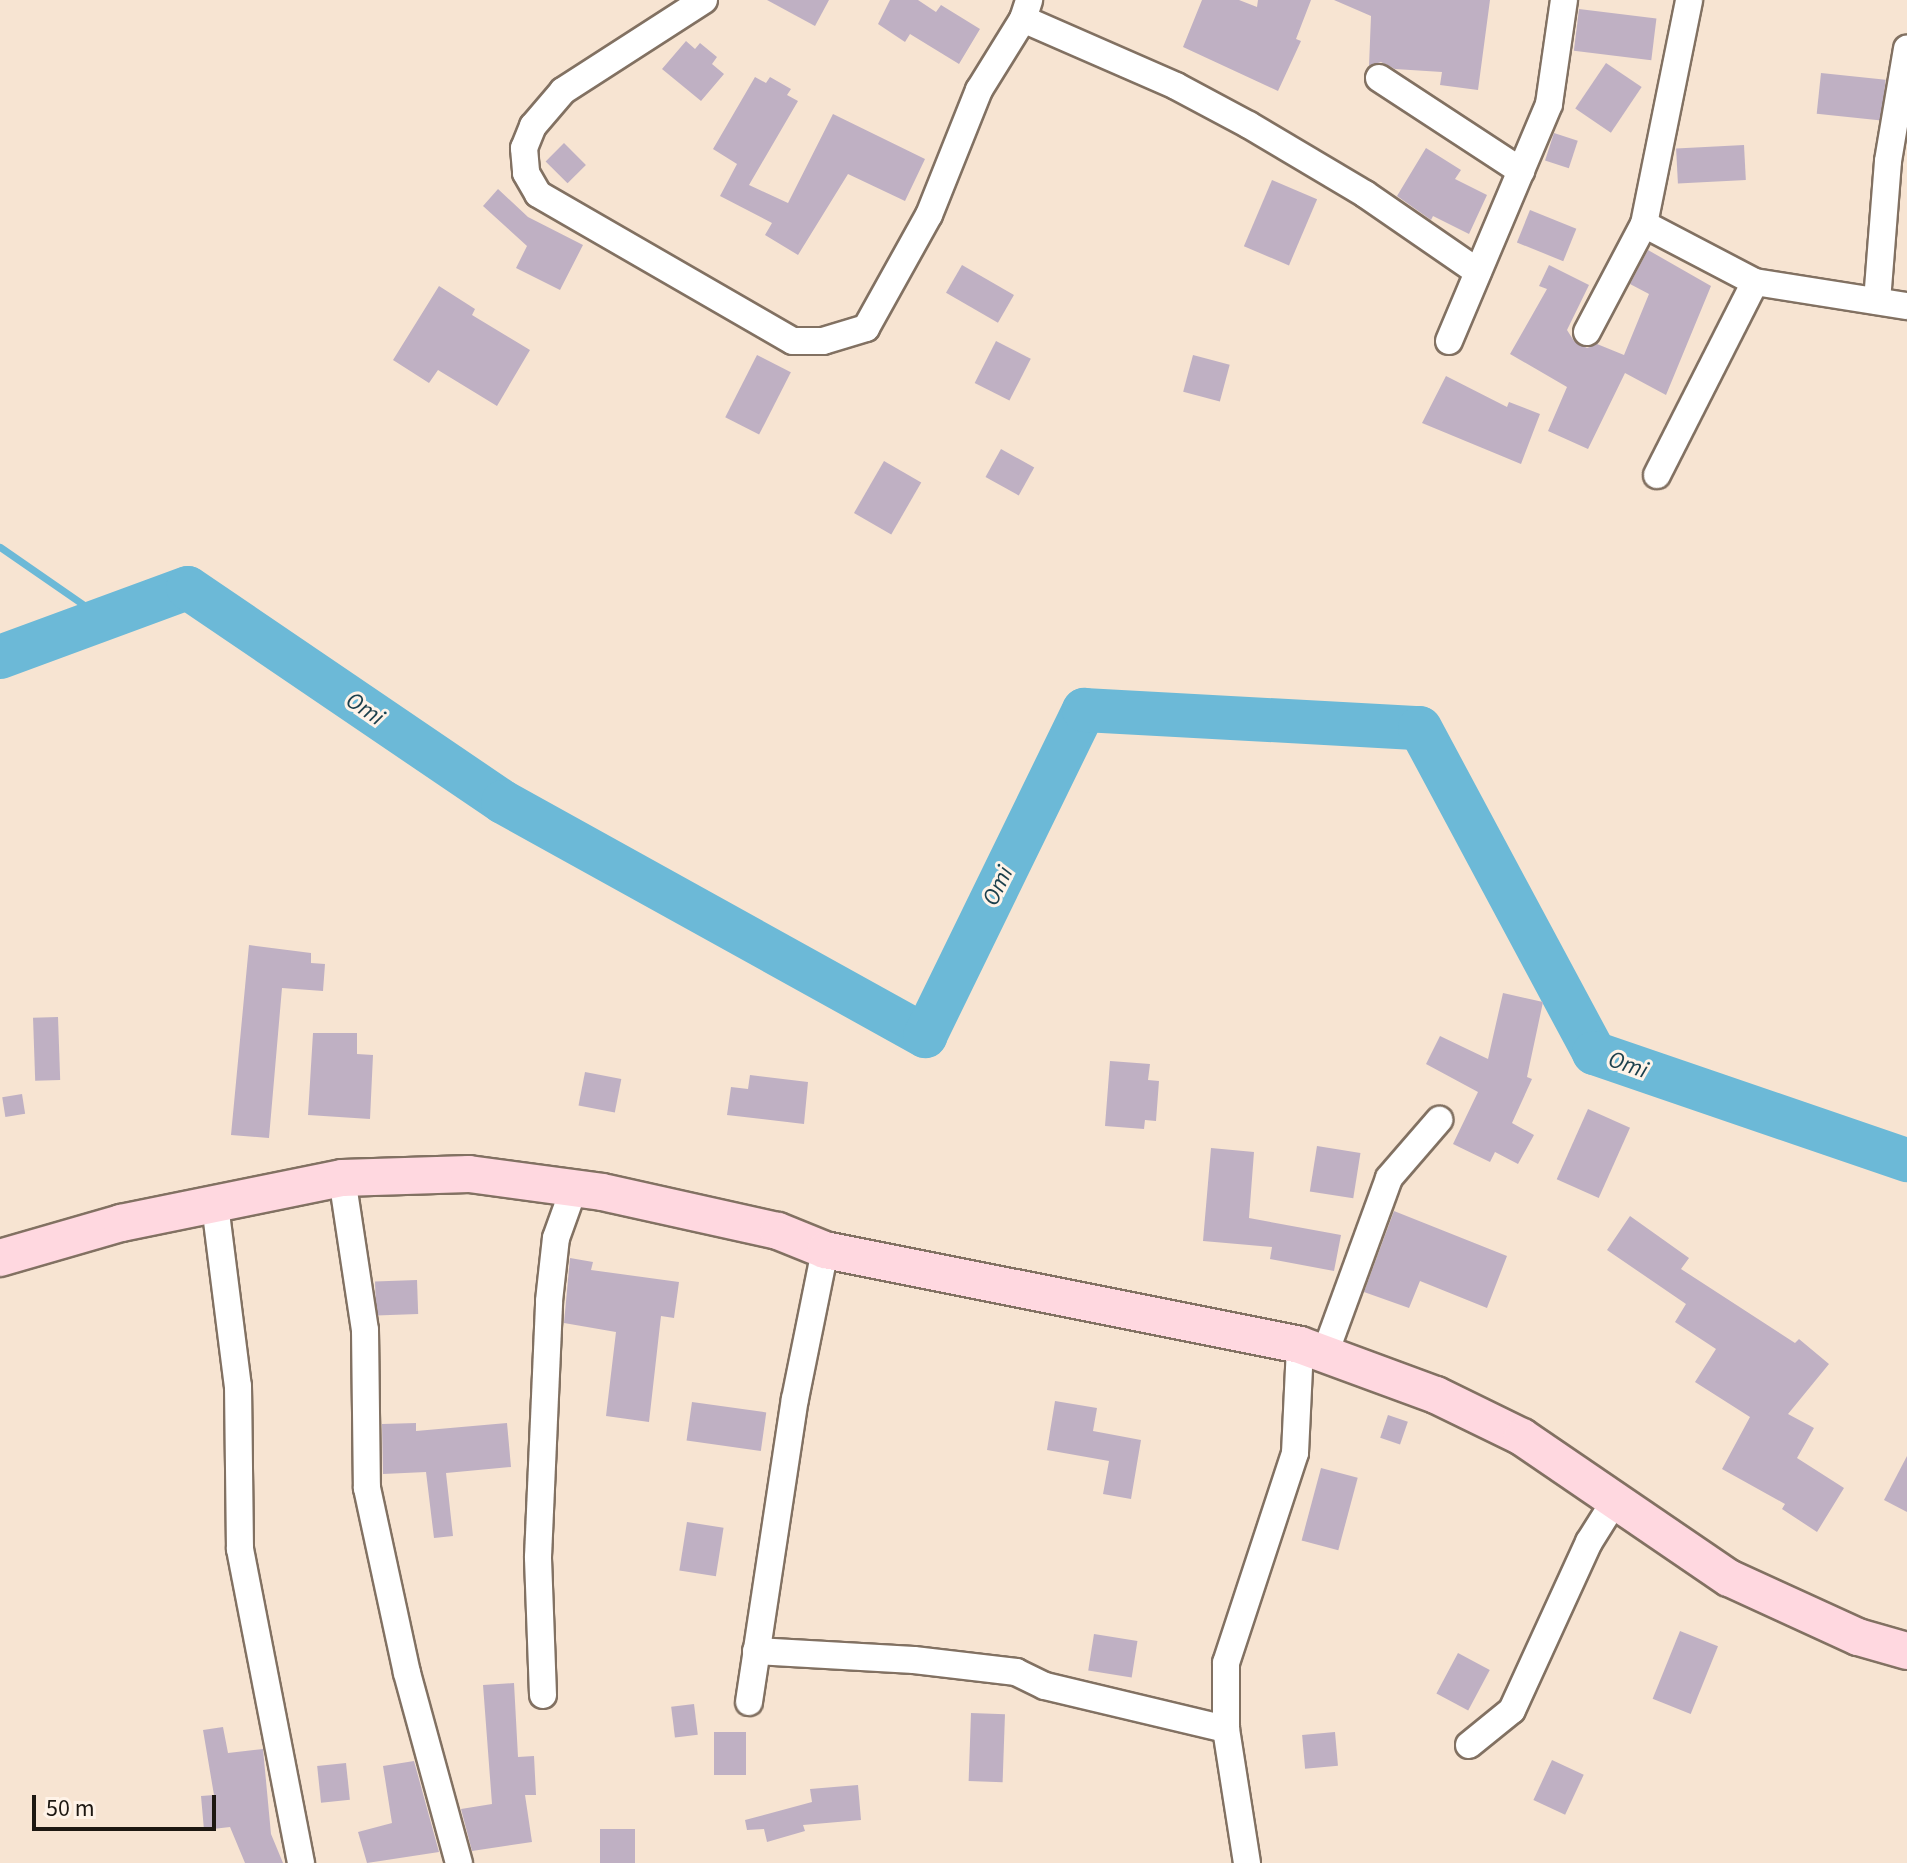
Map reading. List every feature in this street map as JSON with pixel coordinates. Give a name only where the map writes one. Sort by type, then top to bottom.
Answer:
[{"type":"main road","points":[[0,1258],[121,1223],[342,1178],[469,1174],[574,1188],[778,1231],[825,1250],[1312,1351],[1436,1395],[1522,1437],[1729,1578],[1858,1637],[1907,1651]]},
{"type":"street","points":[[704,0],[563,91],[533,126],[524,148],[526,173],[538,194],[793,341],[823,341],[866,328],[929,215],[979,90],[1026,10],[1249,125],[1365,194],[1478,272]]},
{"type":"street","points":[[1449,341],[1549,104],[1564,0]]},
{"type":"street","points":[[1587,332],[1644,224],[1689,0]]},
{"type":"street","points":[[1877,301],[1890,147],[1907,49]]},
{"type":"street","points":[[1379,78],[1521,171]]},
{"type":"street","points":[[1644,224],[1755,282],[1907,306]]},
{"type":"street","points":[[1657,475],[1755,282]]},
{"type":"street","points":[[1247,1863],[1226,1729],[1226,1663],[1295,1453],[1312,1351],[1389,1178],[1439,1120]]},
{"type":"street","points":[[342,1178],[365,1330],[367,1488],[407,1673],[459,1863]]},
{"type":"street","points":[[543,1695],[538,1557],[549,1301],[556,1238],[574,1188]]},
{"type":"street","points":[[215,1205],[238,1386],[240,1549],[301,1863]]},
{"type":"street","points":[[749,1702],[795,1399],[825,1250]]},
{"type":"street","points":[[1469,1745],[1512,1710],[1589,1542],[1616,1499]]},
{"type":"street","points":[[756,1651],[941,1662],[1016,1672],[1045,1686],[1226,1729]]},
{"type":"building","points":[[767,0],[829,0],[815,26]]},
{"type":"building","points":[[890,0],[918,0],[936,12],[941,5],[980,29],[959,64],[910,34],[905,42],[878,24]]},
{"type":"building","points":[[1202,0],[1239,0],[1257,7],[1258,0],[1311,0],[1296,39],[1301,41],[1278,91],[1183,47]]},
{"type":"building","points":[[1334,0],[1490,0],[1478,90],[1440,85],[1442,72],[1395,69],[1381,62],[1369,66],[1371,16]]},
{"type":"building","points":[[1579,9],[1656,19],[1651,60],[1574,51]]},
{"type":"building","points":[[686,41],[695,49],[700,43],[717,57],[712,64],[724,74],[701,101],[662,69]]},
{"type":"building","points":[[1606,63],[1642,87],[1611,133],[1575,109]]},
{"type":"building","points":[[1821,73],[1886,80],[1881,121],[1817,114]]},
{"type":"building","points":[[755,77],[766,83],[770,77],[791,89],[787,95],[798,101],[749,185],[788,203],[833,114],[925,159],[905,201],[848,174],[798,255],[765,235],[772,223],[720,196],[737,164],[713,149]]},
{"type":"building","points":[[1554,133],[1578,141],[1569,168],[1545,161]]},
{"type":"building","points":[[564,143],[586,165],[568,183],[546,161]]},
{"type":"building","points":[[1744,145],[1746,180],[1678,184],[1676,149]]},
{"type":"building","points":[[1426,148],[1461,170],[1455,179],[1487,195],[1469,234],[1433,216],[1431,220],[1397,196]]},
{"type":"building","points":[[1272,180],[1317,199],[1289,265],[1244,246]]},
{"type":"building","points":[[498,189],[528,217],[583,245],[560,290],[516,268],[527,246],[483,206]]},
{"type":"building","points":[[1530,210],[1576,229],[1563,261],[1517,242]]},
{"type":"building","points":[[1648,250],[1711,286],[1666,395],[1625,373],[1588,449],[1548,431],[1567,387],[1510,354],[1547,289],[1539,286],[1549,265],[1589,285],[1567,330],[1574,341],[1587,348],[1597,344],[1624,355],[1649,294],[1630,284]]},
{"type":"building","points":[[962,265],[1014,295],[998,323],[946,293]]},
{"type":"building","points":[[439,286],[475,309],[472,315],[530,350],[497,406],[438,370],[429,383],[393,360]]},
{"type":"building","points":[[996,341],[1031,359],[1009,401],[975,383]]},
{"type":"building","points":[[757,355],[791,372],[759,435],[725,417]]},
{"type":"building","points":[[1193,355],[1230,365],[1220,402],[1183,392]]},
{"type":"building","points":[[1446,376],[1507,407],[1509,402],[1540,414],[1521,464],[1422,423]]},
{"type":"building","points":[[1001,449],[1034,467],[1019,495],[985,477]]},
{"type":"building","points":[[884,461],[921,483],[891,534],[854,513]]},
{"type":"building","points":[[249,945],[311,953],[311,963],[325,964],[323,991],[282,988],[269,1138],[231,1135]]},
{"type":"building","points":[[1503,993],[1543,1002],[1527,1077],[1532,1079],[1512,1123],[1534,1135],[1518,1164],[1495,1152],[1490,1162],[1453,1144],[1478,1092],[1426,1064],[1440,1036],[1488,1059]]},
{"type":"building","points":[[58,1017],[60,1080],[35,1081],[33,1018]]},
{"type":"building","points":[[313,1033],[357,1033],[357,1054],[373,1055],[370,1119],[308,1115]]},
{"type":"building","points":[[1110,1061],[1150,1064],[1148,1080],[1159,1081],[1156,1121],[1145,1120],[1144,1129],[1105,1126]]},
{"type":"building","points":[[585,1072],[621,1079],[615,1112],[579,1105]]},
{"type":"building","points":[[750,1075],[808,1082],[804,1124],[727,1115],[731,1087],[748,1089]]},
{"type":"building","points":[[22,1094],[25,1114],[5,1117],[2,1097]]},
{"type":"building","points":[[1588,1109],[1630,1128],[1599,1198],[1557,1179]]},
{"type":"building","points":[[1317,1146],[1360,1153],[1353,1198],[1310,1191]]},
{"type":"building","points":[[1211,1148],[1254,1152],[1249,1218],[1341,1235],[1334,1271],[1270,1259],[1272,1247],[1203,1241]]},
{"type":"building","points":[[1394,1211],[1507,1256],[1487,1308],[1420,1281],[1409,1308],[1364,1292]]},
{"type":"building","points":[[1630,1216],[1689,1258],[1681,1269],[1795,1343],[1799,1339],[1829,1364],[1788,1414],[1814,1428],[1797,1458],[1844,1488],[1817,1532],[1782,1509],[1785,1504],[1722,1469],[1750,1417],[1695,1382],[1716,1349],[1675,1322],[1686,1304],[1607,1250]]},
{"type":"building","points":[[570,1258],[593,1262],[591,1270],[679,1282],[674,1318],[661,1316],[649,1422],[606,1416],[616,1332],[564,1323]]},
{"type":"building","points":[[417,1280],[418,1314],[376,1315],[375,1281]]},
{"type":"building","points":[[1055,1401],[1097,1408],[1093,1431],[1141,1440],[1131,1499],[1103,1494],[1109,1461],[1047,1450]]},
{"type":"building","points":[[692,1402],[766,1412],[761,1451],[687,1441]]},
{"type":"building","points":[[1388,1415],[1408,1422],[1400,1445],[1380,1438]]},
{"type":"building","points":[[416,1423],[416,1431],[507,1423],[511,1467],[446,1473],[453,1536],[434,1538],[426,1472],[383,1474],[382,1424]]},
{"type":"building","points":[[1907,1456],[1907,1512],[1884,1500]]},
{"type":"building","points":[[1321,1468],[1358,1478],[1338,1550],[1302,1540]]},
{"type":"building","points":[[687,1522],[724,1528],[716,1576],[679,1570]]},
{"type":"building","points":[[1680,1631],[1718,1646],[1691,1714],[1653,1699]]},
{"type":"building","points":[[1094,1634],[1137,1641],[1132,1677],[1088,1671]]},
{"type":"building","points":[[1458,1653],[1490,1670],[1468,1711],[1436,1694]]},
{"type":"building","points":[[514,1683],[518,1757],[534,1756],[536,1795],[525,1795],[532,1842],[472,1851],[461,1809],[492,1804],[483,1685]]},
{"type":"building","points":[[694,1704],[698,1735],[675,1738],[671,1707]]},
{"type":"building","points":[[971,1713],[1005,1714],[1003,1782],[969,1781]]},
{"type":"building","points":[[223,1727],[228,1753],[263,1749],[271,1834],[283,1863],[245,1863],[230,1827],[204,1830],[201,1796],[214,1795],[203,1730]]},
{"type":"building","points":[[714,1732],[746,1732],[746,1775],[714,1775]]},
{"type":"building","points":[[1335,1732],[1338,1766],[1305,1769],[1302,1735]]},
{"type":"building","points":[[1552,1760],[1584,1775],[1565,1815],[1533,1800]]},
{"type":"building","points":[[414,1761],[439,1852],[367,1863],[358,1832],[392,1823],[383,1766]]},
{"type":"building","points":[[346,1763],[350,1800],[321,1803],[317,1766]]},
{"type":"building","points":[[858,1785],[861,1820],[803,1825],[805,1831],[767,1842],[764,1829],[747,1830],[745,1820],[812,1802],[810,1789]]},
{"type":"building","points":[[600,1829],[635,1829],[635,1863],[600,1863]]},
{"type":"waterway","points":[[0,547],[104,619]]},
{"type":"waterway","name":"Omi","points":[[0,657],[188,588],[503,802],[925,1036],[1084,710],[1420,728],[1594,1053],[1907,1160]]}]
